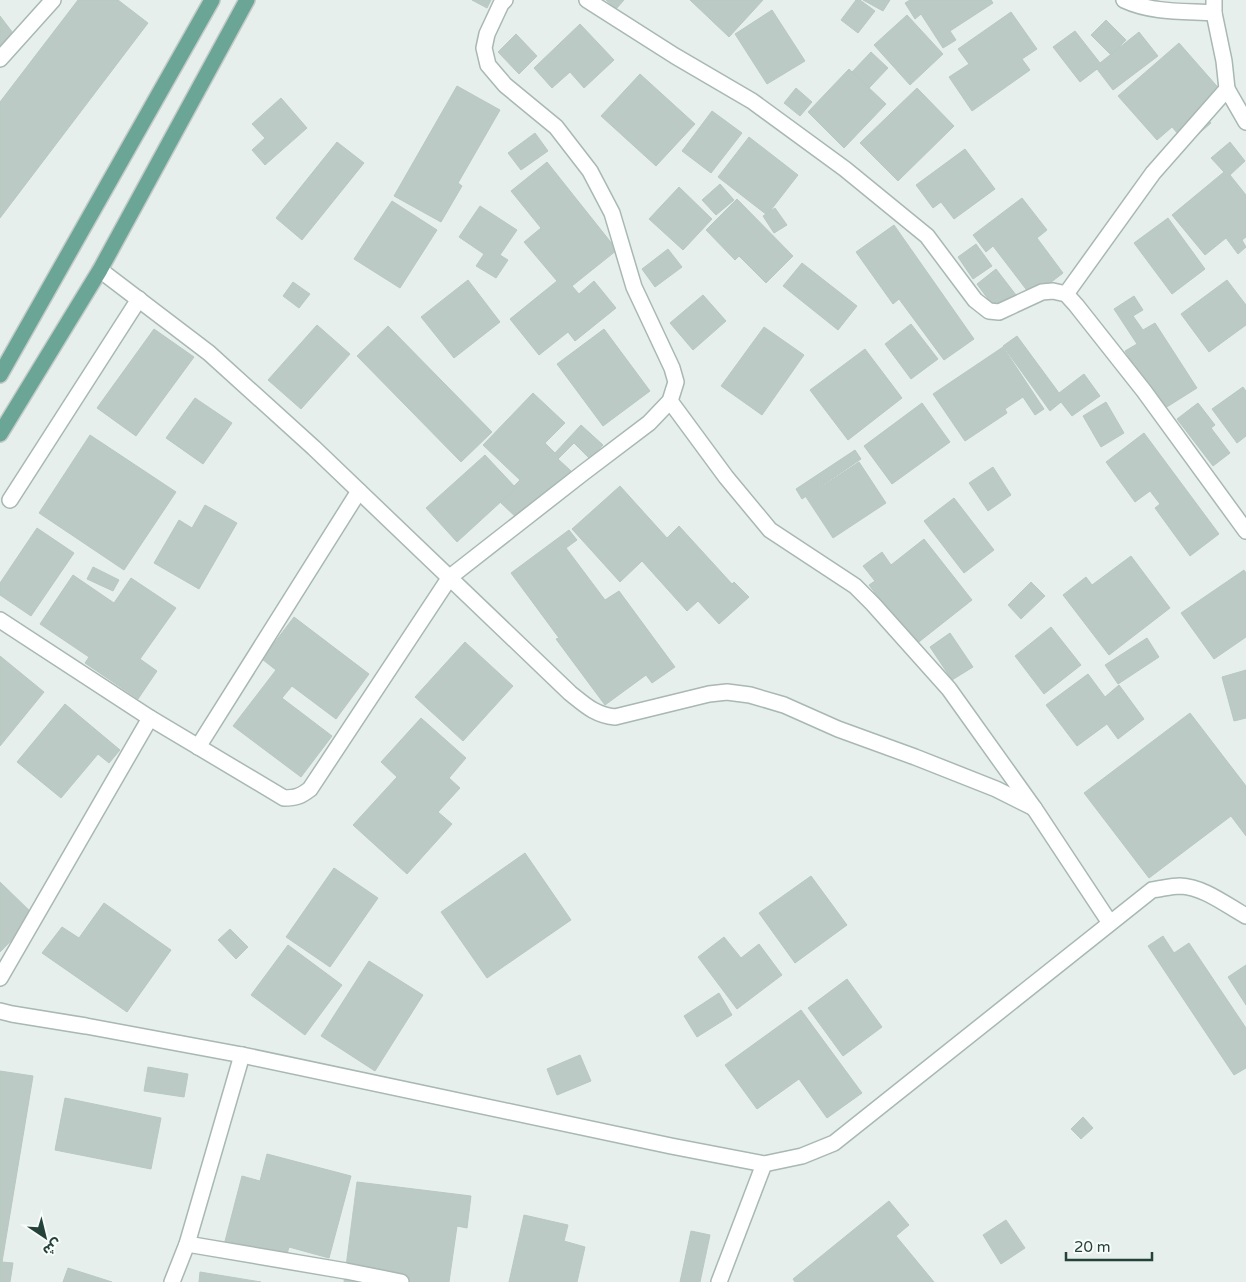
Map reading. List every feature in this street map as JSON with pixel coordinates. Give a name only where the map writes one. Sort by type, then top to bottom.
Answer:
[{"type":"main road","points":[[0,375],[212,0]]},
{"type":"main road","points":[[0,434],[100,270],[247,0]]},
{"type":"street","points":[[0,60],[53,0]]},
{"type":"street","points":[[0,620],[150,718],[284,798],[301,796],[310,788],[450,578],[583,473],[650,424],[670,401],[676,382],[672,368],[634,287],[612,213],[590,171],[556,127],[505,85],[488,65],[484,48],[505,0]]},
{"type":"street","points":[[587,0],[675,56],[752,101],[845,169],[926,236],[975,300],[989,311],[999,312],[1042,292],[1053,290],[1066,294],[1144,391],[1246,531]]},
{"type":"street","points":[[1124,0],[1138,6],[1167,11],[1214,6],[1227,89],[1246,122]]},
{"type":"street","points":[[1066,294],[1153,173],[1227,89]]},
{"type":"street","points":[[100,270],[210,353],[359,491],[570,693],[602,716],[615,717],[709,694],[727,692],[750,695],[784,705],[838,729],[996,789],[1034,808]]},
{"type":"street","points":[[10,500],[139,299]]},
{"type":"street","points":[[670,401],[726,477],[770,530],[855,586],[949,689],[1034,808],[1110,923]]},
{"type":"street","points":[[198,747],[359,491]]},
{"type":"street","points":[[0,978],[150,718]]},
{"type":"street","points":[[0,1011],[242,1055],[764,1164],[802,1156],[834,1142],[1152,890],[1180,886],[1209,895],[1246,916]]},
{"type":"street","points":[[172,1282],[187,1244],[242,1055]]},
{"type":"street","points":[[720,1282],[764,1164]]},
{"type":"street","points":[[187,1244],[401,1282]]},
{"type":"building","points":[[78,0],[118,0],[148,23],[0,218],[0,102]]},
{"type":"building","points":[[472,0],[491,0],[487,8]]},
{"type":"building","points":[[606,0],[624,0],[616,9]]},
{"type":"building","points":[[690,0],[763,0],[729,37]]},
{"type":"building","points":[[856,0],[860,0],[875,11],[858,33],[841,20]]},
{"type":"building","points":[[863,0],[890,0],[883,11]]},
{"type":"building","points":[[910,0],[991,0],[993,3],[950,31],[956,40],[943,48],[921,14],[915,19],[905,3]]},
{"type":"building","points":[[772,10],[805,61],[767,84],[735,34]]},
{"type":"building","points":[[1011,12],[1037,49],[1022,59],[1030,70],[972,111],[949,77],[969,64],[958,49]]},
{"type":"building","points":[[907,15],[943,54],[910,85],[874,45]]},
{"type":"building","points":[[0,16],[16,37],[0,49]]},
{"type":"building","points":[[1106,20],[1126,40],[1111,55],[1091,35]]},
{"type":"building","points":[[580,24],[614,60],[584,88],[570,72],[552,88],[534,68]]},
{"type":"building","points":[[1075,31],[1100,63],[1139,32],[1158,56],[1113,90],[1097,69],[1080,82],[1053,47]]},
{"type":"building","points":[[516,34],[537,56],[519,74],[498,52]]},
{"type":"building","points":[[1179,43],[1222,92],[1200,111],[1211,123],[1187,144],[1172,127],[1157,140],[1118,96]]},
{"type":"building","points":[[871,52],[888,68],[869,88],[852,72]]},
{"type":"building","points":[[849,69],[886,104],[844,148],[808,112]]},
{"type":"building","points":[[640,74],[695,124],[656,166],[601,116]]},
{"type":"building","points":[[457,86],[500,110],[458,183],[462,186],[441,222],[394,196]]},
{"type":"building","points":[[796,88],[812,102],[800,116],[784,103]]},
{"type":"building","points":[[917,88],[954,126],[898,181],[860,143]]},
{"type":"building","points":[[281,98],[307,128],[265,165],[252,150],[265,138],[252,124]]},
{"type":"building","points":[[712,111],[742,133],[711,173],[682,151]]},
{"type":"building","points":[[535,133],[548,151],[521,170],[508,153]]},
{"type":"building","points":[[749,137],[798,175],[767,215],[718,177]]},
{"type":"building","points":[[337,142],[364,163],[302,240],[276,218]]},
{"type":"building","points":[[1230,142],[1245,161],[1230,175],[1246,195],[1246,237],[1242,240],[1246,247],[1238,254],[1226,238],[1205,255],[1172,215],[1224,172],[1211,158]]},
{"type":"building","points":[[965,149],[995,189],[954,219],[941,202],[933,208],[916,185]]},
{"type":"building","points":[[547,162],[617,250],[572,286],[579,294],[594,281],[616,308],[575,341],[568,332],[539,355],[510,319],[557,281],[524,242],[541,228],[511,191]]},
{"type":"building","points":[[720,184],[734,200],[716,215],[702,200]]},
{"type":"building","points":[[679,187],[712,219],[683,250],[649,219]]},
{"type":"building","points":[[1022,198],[1047,230],[1037,238],[1063,273],[1032,297],[993,246],[986,252],[973,235]]},
{"type":"building","points":[[737,199],[793,256],[766,283],[739,256],[735,260],[706,230]]},
{"type":"building","points":[[392,201],[437,230],[400,288],[354,259]]},
{"type":"building","points":[[480,206],[517,230],[500,255],[508,260],[496,278],[476,266],[484,254],[459,237]]},
{"type":"building","points":[[775,208],[787,225],[774,233],[763,216]]},
{"type":"building","points":[[1168,218],[1205,269],[1172,294],[1134,243]]},
{"type":"building","points":[[894,225],[974,339],[944,360],[899,299],[893,304],[856,252]]},
{"type":"building","points":[[976,244],[992,266],[973,279],[958,257]]},
{"type":"building","points":[[668,249],[682,267],[655,287],[642,269]]},
{"type":"building","points":[[802,263],[857,306],[838,330],[783,286]]},
{"type":"building","points":[[996,269],[1016,295],[996,310],[977,284]]},
{"type":"building","points":[[468,280],[500,322],[454,358],[421,317]]},
{"type":"building","points":[[1227,280],[1246,305],[1246,325],[1209,352],[1181,314]]},
{"type":"building","points":[[293,282],[310,294],[299,308],[283,296]]},
{"type":"building","points":[[703,295],[726,321],[693,350],[670,323]]},
{"type":"building","points":[[1134,296],[1143,310],[1133,316],[1143,330],[1155,323],[1197,388],[1162,410],[1125,351],[1137,344],[1114,309]]},
{"type":"building","points":[[911,324],[938,359],[911,379],[885,344]]},
{"type":"building","points":[[317,325],[350,354],[301,409],[268,380]]},
{"type":"building","points":[[388,326],[492,432],[461,462],[357,356]]},
{"type":"building","points":[[764,327],[804,355],[762,415],[721,386]]},
{"type":"building","points":[[154,329],[194,357],[136,436],[97,408]]},
{"type":"building","points":[[604,329],[650,391],[603,426],[557,364]]},
{"type":"building","points":[[1017,336],[1059,393],[1084,374],[1100,396],[1072,416],[1061,402],[1050,411],[1003,346]]},
{"type":"building","points":[[1003,347],[1044,409],[1035,415],[1023,397],[1005,409],[1007,413],[965,441],[933,394]]},
{"type":"building","points":[[865,349],[902,398],[848,440],[810,390]]},
{"type":"building","points":[[1243,387],[1246,391],[1246,436],[1237,443],[1212,409]]},
{"type":"building","points":[[533,393],[565,423],[545,443],[555,453],[581,425],[603,445],[590,459],[574,443],[558,459],[571,471],[522,523],[499,501],[520,480],[483,445]]},
{"type":"building","points":[[195,398],[232,423],[203,464],[166,438]]},
{"type":"building","points":[[1106,402],[1124,433],[1101,447],[1083,416]]},
{"type":"building","points":[[922,403],[950,442],[892,484],[864,446]]},
{"type":"building","points":[[1198,403],[1215,425],[1211,428],[1230,453],[1213,466],[1177,419]]},
{"type":"building","points":[[1144,433],[1219,534],[1190,556],[1155,508],[1160,504],[1150,491],[1135,502],[1106,462]]},
{"type":"building","points":[[90,435],[176,492],[124,570],[39,513]]},
{"type":"building","points":[[855,450],[861,459],[802,499],[796,489]]},
{"type":"building","points":[[485,455],[516,488],[457,542],[426,508]]},
{"type":"building","points":[[859,462],[886,503],[833,538],[806,497]]},
{"type":"building","points":[[993,467],[1011,495],[988,511],[969,483]]},
{"type":"building","points":[[620,486],[667,538],[679,526],[732,584],[734,582],[749,597],[719,624],[698,601],[687,611],[642,561],[620,582],[572,529]]},
{"type":"building","points":[[954,498],[994,550],[964,573],[924,521]]},
{"type":"building","points":[[205,505],[237,523],[199,589],[154,563],[179,520],[192,528]]},
{"type":"building","points":[[37,528],[74,553],[31,616],[0,595],[0,583]]},
{"type":"building","points":[[569,530],[577,540],[566,548],[605,600],[619,591],[675,667],[652,683],[646,675],[605,705],[556,639],[559,638],[511,573]]},
{"type":"building","points":[[924,539],[972,600],[915,645],[869,585],[875,581],[863,566],[882,552],[891,565]]},
{"type":"building","points":[[1131,556],[1170,608],[1109,655],[1063,595],[1086,577],[1092,585]]},
{"type":"building","points":[[93,567],[119,580],[113,591],[87,579]]},
{"type":"building","points":[[1244,570],[1246,573],[1246,637],[1214,659],[1181,613]]},
{"type":"building","points":[[73,575],[114,603],[131,578],[176,608],[140,659],[157,671],[138,699],[85,663],[89,657],[40,624]]},
{"type":"building","points":[[1031,582],[1045,596],[1021,619],[1008,605]]},
{"type":"building","points":[[294,617],[369,674],[336,719],[292,686],[282,698],[332,736],[301,777],[233,726],[276,670],[262,659]]},
{"type":"building","points":[[1051,627],[1081,665],[1044,694],[1015,656]]},
{"type":"building","points":[[950,633],[973,667],[952,680],[930,647]]},
{"type":"building","points":[[1147,638],[1159,657],[1118,684],[1105,665]]},
{"type":"building","points":[[465,642],[513,686],[463,741],[415,697]]},
{"type":"building","points":[[0,656],[44,692],[0,746]]},
{"type":"building","points":[[1246,670],[1246,718],[1234,721],[1222,677]]},
{"type":"building","points":[[1088,674],[1105,697],[1119,685],[1144,719],[1118,739],[1107,724],[1077,746],[1046,705]]},
{"type":"building","points":[[65,704],[120,750],[109,763],[98,754],[61,798],[17,762]]},
{"type":"building","points":[[1190,713],[1246,786],[1246,836],[1231,816],[1149,878],[1084,793]]},
{"type":"building","points":[[421,718],[466,758],[449,778],[460,788],[438,812],[452,824],[407,874],[353,825],[397,777],[381,762]]},
{"type":"building","points":[[525,853],[571,920],[487,978],[441,912]]},
{"type":"building","points":[[334,868],[378,898],[330,967],[286,937]]},
{"type":"building","points":[[811,876],[847,925],[795,963],[759,913]]},
{"type":"building","points":[[0,882],[35,916],[0,952]]},
{"type":"building","points":[[104,903],[171,950],[127,1012],[42,953],[62,927],[79,938]]},
{"type":"building","points":[[230,929],[248,947],[236,959],[218,940]]},
{"type":"building","points":[[1163,936],[1174,953],[1189,943],[1246,1028],[1246,1068],[1234,1075],[1148,946]]},
{"type":"building","points":[[724,937],[741,958],[759,944],[782,975],[737,1009],[698,957]]},
{"type":"building","points":[[288,945],[342,985],[305,1035],[251,995]]},
{"type":"building","points":[[369,961],[423,995],[375,1071],[321,1036]]},
{"type":"building","points":[[1246,965],[1246,1005],[1228,977]]},
{"type":"building","points":[[847,979],[882,1027],[843,1056],[808,1008]]},
{"type":"building","points":[[719,993],[732,1015],[697,1037],[684,1016]]},
{"type":"building","points":[[801,1010],[862,1093],[827,1118],[799,1079],[757,1109],[725,1065]]},
{"type":"building","points":[[580,1055],[591,1081],[557,1095],[547,1069]]},
{"type":"building","points":[[148,1067],[188,1074],[184,1097],[144,1091]]},
{"type":"building","points":[[0,1071],[33,1076],[2,1262],[13,1263],[10,1282],[0,1282]]},
{"type":"building","points":[[65,1098],[161,1118],[151,1169],[55,1150]]},
{"type":"building","points":[[1083,1117],[1093,1128],[1081,1139],[1071,1129]]},
{"type":"building","points":[[267,1154],[351,1176],[329,1258],[289,1247],[285,1261],[224,1245],[242,1176],[260,1181]]},
{"type":"building","points":[[357,1182],[471,1196],[467,1228],[457,1226],[449,1282],[344,1282]]},
{"type":"building","points":[[889,1201],[909,1225],[896,1236],[934,1282],[795,1282],[793,1279]]},
{"type":"building","points":[[524,1215],[568,1225],[564,1241],[585,1247],[577,1282],[509,1282]]},
{"type":"building","points":[[1006,1220],[1025,1248],[1001,1264],[983,1235]]},
{"type":"building","points":[[691,1231],[710,1235],[700,1282],[680,1282]]},
{"type":"building","points":[[68,1268],[112,1282],[63,1282]]},
{"type":"building","points":[[200,1272],[261,1282],[199,1282]]}]
